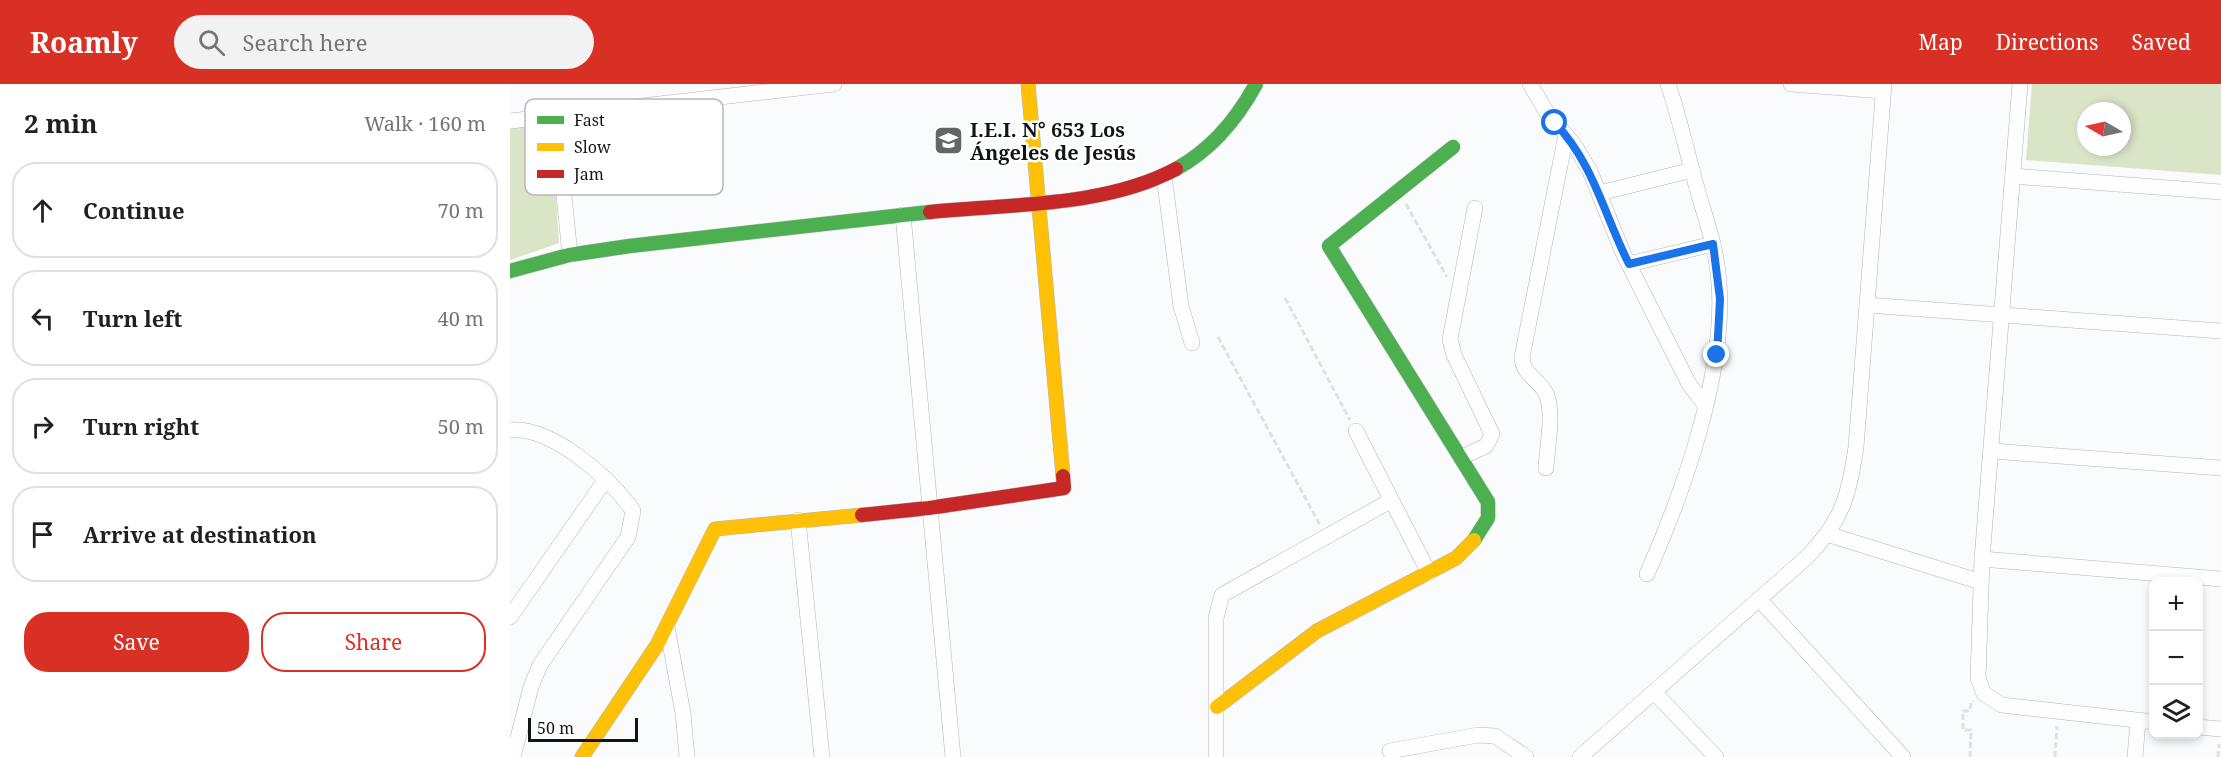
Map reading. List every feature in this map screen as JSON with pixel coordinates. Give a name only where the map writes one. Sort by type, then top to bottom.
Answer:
[{"type":"street","points":[[696,99],[834,84]]},
{"type":"street","points":[[582,757],[668,627],[710,536],[716,529],[929,508],[1064,488],[1028,84]]},
{"type":"street","points":[[510,271],[570,255],[732,232],[1111,192],[1164,176],[1190,160],[1224,132],[1243,108],[1256,84]]},
{"type":"street","points":[[1530,84],[1546,111],[1583,159],[1600,193],[1608,218],[1629,264],[1689,384],[1705,405]]},
{"type":"street","points":[[1647,574],[1674,511],[1705,405],[1717,355],[1720,318],[1719,282],[1713,244],[1668,84]]},
{"type":"street","points":[[1580,757],[1807,557],[1841,514],[1851,482],[1883,88],[1791,84]]},
{"type":"street","points":[[2020,84],[1982,559],[1977,671],[1980,685],[1987,698],[2002,705],[2146,722],[2135,757]]},
{"type":"street","points":[[510,121],[525,119]]},
{"type":"street","points":[[1546,468],[1548,399],[1542,387],[1525,370],[1522,357],[1566,135]]},
{"type":"street","points":[[1217,707],[1322,627],[1448,563],[1470,546],[1487,520],[1488,502],[1329,246],[1454,147]]},
{"type":"street","points":[[1600,193],[1692,170]]},
{"type":"street","points":[[1164,176],[1181,306],[1192,343]]},
{"type":"street","points":[[2013,176],[2221,192]]},
{"type":"street","points":[[564,195],[570,255]]},
{"type":"street","points":[[1462,457],[1486,446],[1492,434],[1454,355],[1450,339],[1475,208]]},
{"type":"street","points":[[903,215],[953,757]]},
{"type":"street","points":[[1629,264],[1713,244]]},
{"type":"street","points":[[1867,305],[2221,331]]},
{"type":"street","points":[[510,430],[529,430],[545,435],[606,479],[633,511],[628,537],[540,665],[531,687],[513,757]]},
{"type":"street","points":[[1356,431],[1429,573]]},
{"type":"street","points":[[1992,451],[2221,468]]},
{"type":"street","points":[[510,617],[606,479]]},
{"type":"street","points":[[1216,757],[1216,618],[1222,595],[1390,501]]},
{"type":"street","points":[[798,520],[822,757]]},
{"type":"street","points":[[1827,534],[1981,582]]},
{"type":"street","points":[[1982,559],[2221,579]]},
{"type":"street","points":[[1759,599],[1904,757]]},
{"type":"street","points":[[668,627],[683,713],[687,757]]},
{"type":"street","points":[[1654,693],[1716,757]]},
{"type":"street","points":[[2203,728],[2220,733]]},
{"type":"street","points":[[1390,751],[1478,735],[1496,736],[1526,757]]},
{"type":"path","points":[[1403,198],[1448,279]]},
{"type":"path","points":[[1285,298],[1356,431]]},
{"type":"path","points":[[1218,337],[1318,522]]},
{"type":"path","points":[[1970,757],[1971,730],[1963,730],[1963,711],[1970,711],[1971,704]]},
{"type":"path","points":[[2055,757],[2058,722]]},
{"type":"path","points":[[2218,757],[2220,733]]},
{"type":"green space","points":[[2032,84],[2221,84],[2221,175],[2026,160]]},
{"type":"green space","points":[[525,127],[525,195],[556,195],[559,243],[510,260],[510,129]]},
{"type":"traffic: fast","points":[[1176,169],[1212,143],[1232,121],[1256,84]]},
{"type":"traffic: fast","points":[[1453,147],[1329,246],[1488,502],[1488,518],[1474,540]]},
{"type":"traffic: fast","points":[[510,271],[569,255],[630,246],[930,212]]},
{"type":"traffic: slow","points":[[1028,84],[1063,476]]},
{"type":"traffic: slow","points":[[582,757],[657,645],[715,529],[862,515]]},
{"type":"traffic: slow","points":[[1217,707],[1317,631],[1456,558],[1474,540]]},
{"type":"traffic: jam","points":[[930,212],[1056,202],[1088,197],[1119,191],[1176,169]]},
{"type":"traffic: jam","points":[[862,515],[929,508],[1064,488],[1063,476]]},
{"type":"place","name":"I.E.I. N° 653 Los Ángeles de Jesús","points":[[949,141]]},
{"type":"route","points":[[1555,123],[1575,146],[1590,171],[1629,264],[1713,244],[1720,299],[1717,355]]}]
